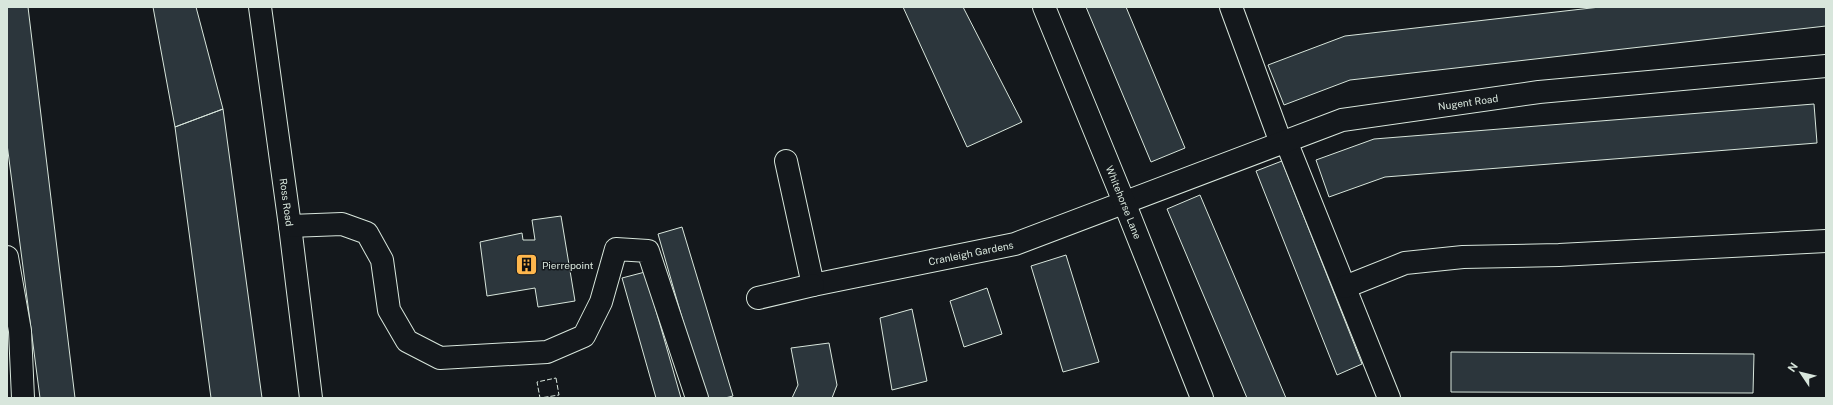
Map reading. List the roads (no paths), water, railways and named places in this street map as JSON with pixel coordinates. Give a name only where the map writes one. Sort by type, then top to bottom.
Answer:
[{"type":"street","name":"Ross Road","points":[[260,7],[290,226],[310,398]]},
{"type":"street","name":"Whitehorse Lane","points":[[1044,7],[1202,398]]},
{"type":"street","points":[[1231,7],[1284,142],[1345,287],[1389,398]]},
{"type":"street","name":"Nugent Road","points":[[1124,202],[1342,120],[1539,92],[1826,66]]},
{"type":"street","points":[[786,161],[813,285]]},
{"type":"street","name":"Cranleigh Gardens","points":[[758,298],[813,285],[1015,244],[1124,202]]},
{"type":"street","points":[[290,226],[342,224],[367,233],[382,260],[389,310],[396,322],[407,340],[440,358],[547,352],[584,336],[601,302],[616,249],[648,251],[698,398]]},
{"type":"street","points":[[1345,287],[1405,263],[1464,257],[1559,255],[1826,241]]},
{"type":"street","points":[[7,257],[20,331],[23,398]]},
{"type":"place","name":"Pierrepoint","points":[[526,265]]}]
